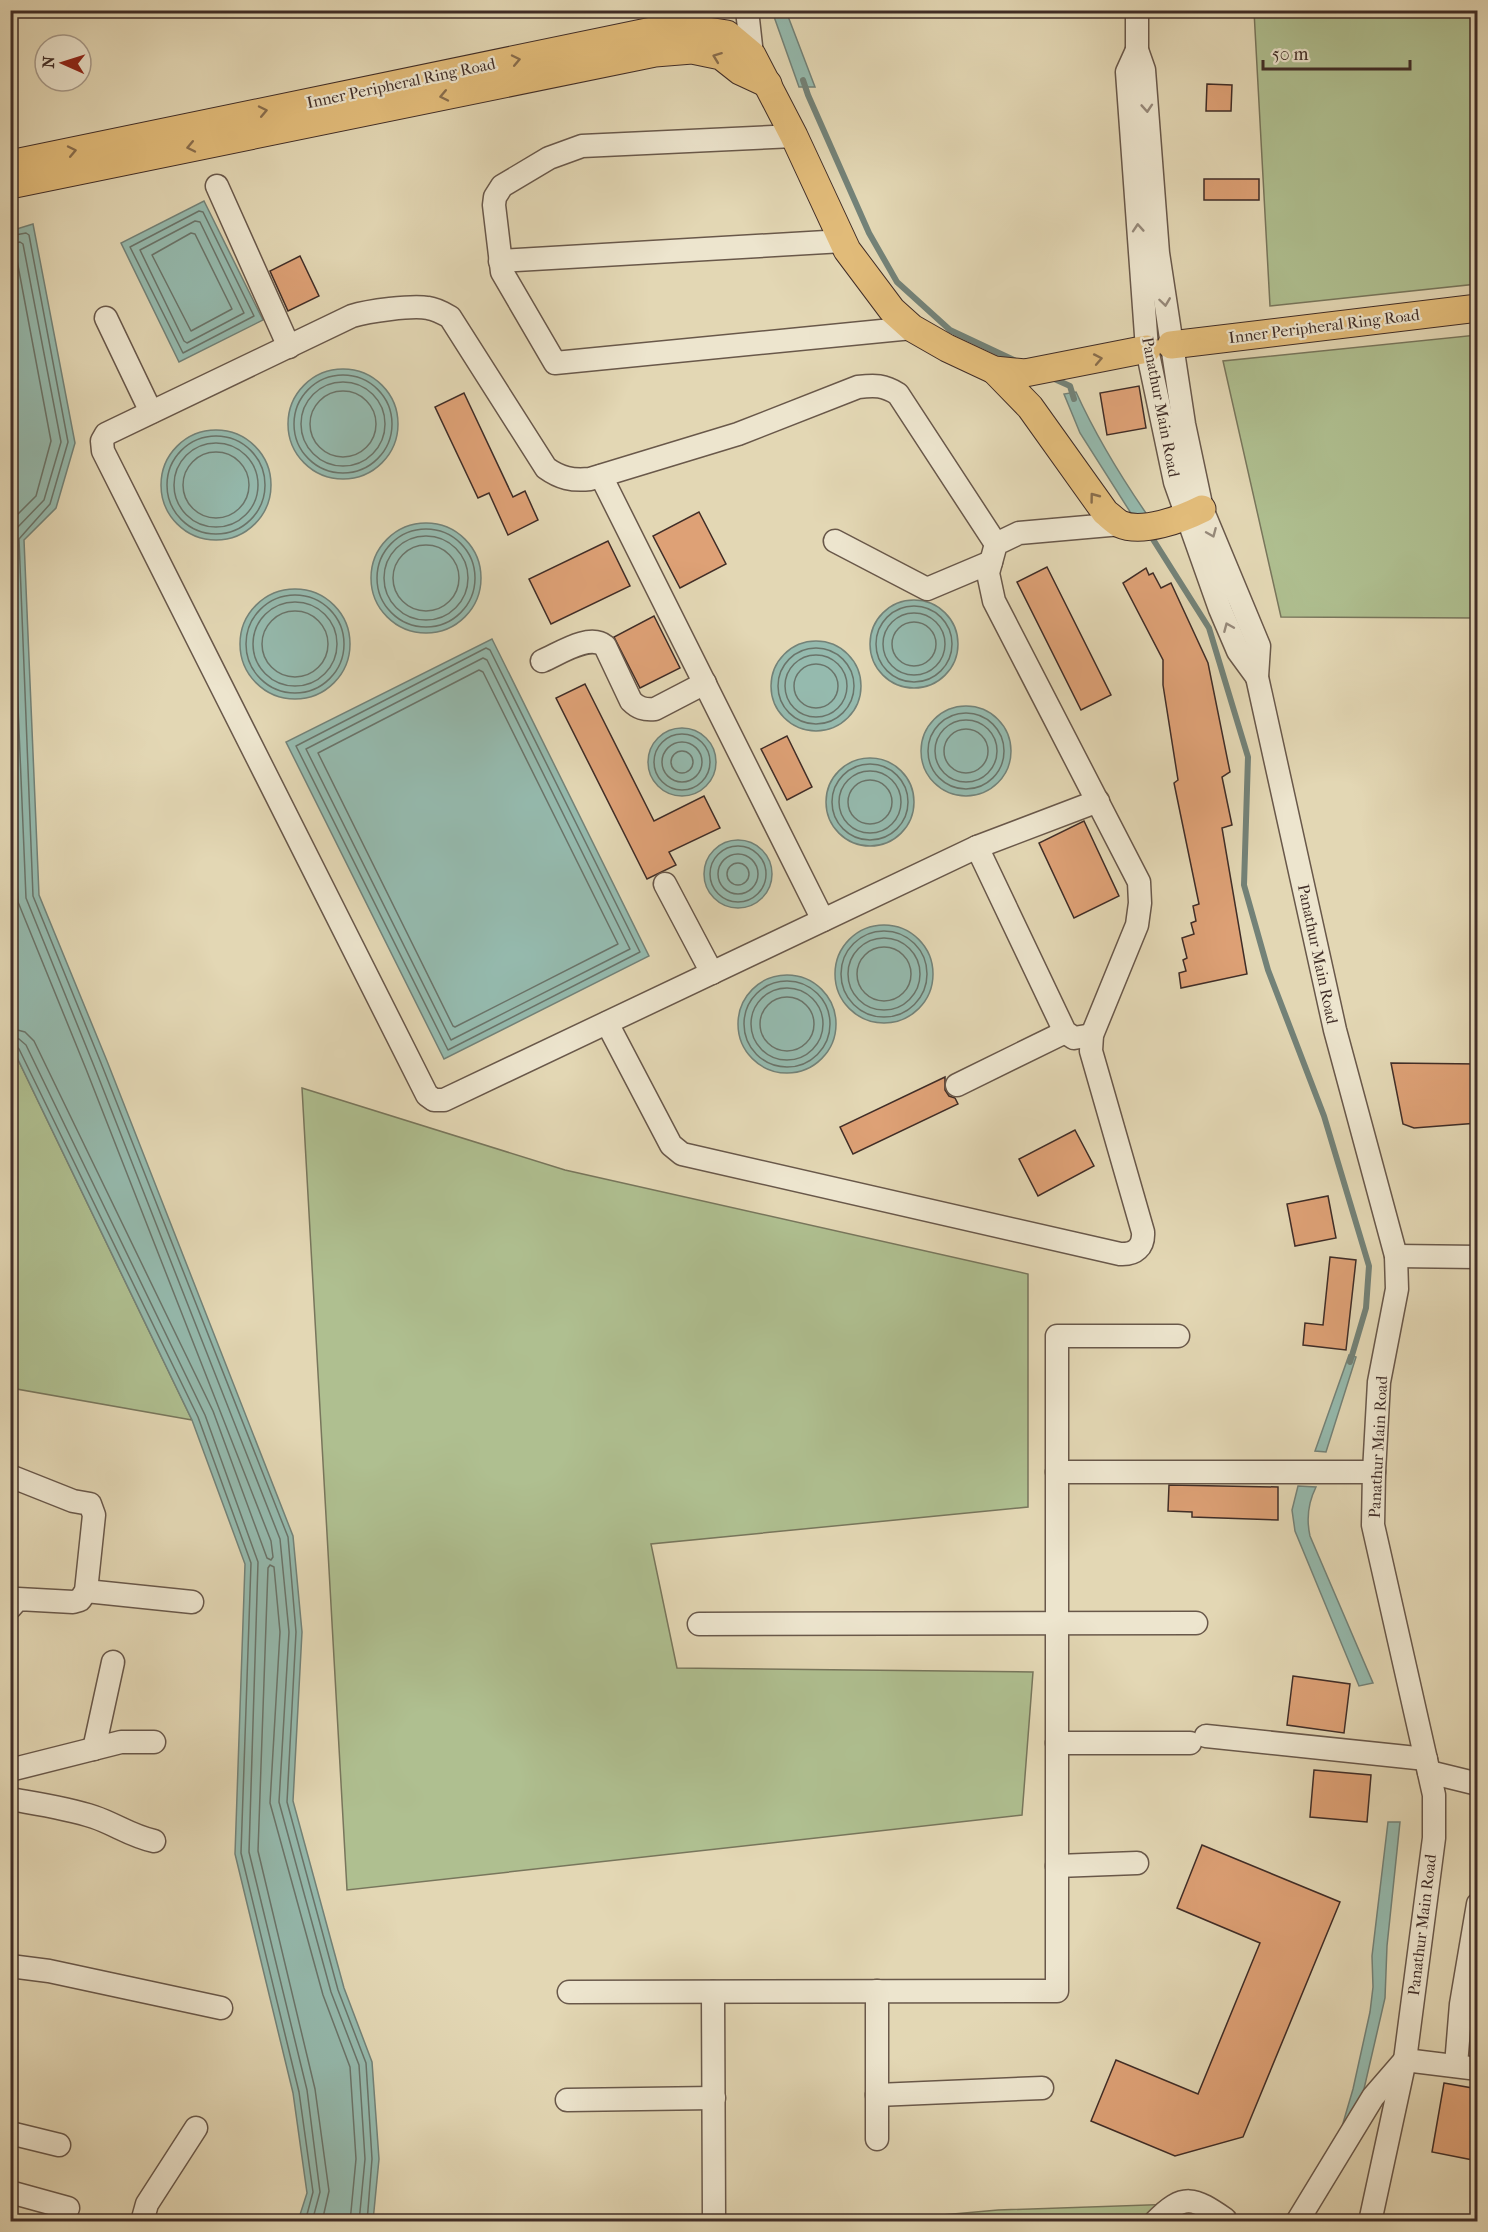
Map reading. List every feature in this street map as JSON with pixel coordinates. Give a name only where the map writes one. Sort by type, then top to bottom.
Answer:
[{"type":"main road","name":"Inner Peripheral Ring Road","points":[[13,174],[682,27],[727,34],[752,55],[794,136],[847,250],[892,310],[912,327],[947,348],[994,370],[1030,407],[1105,512],[1162,520]]},
{"type":"main road","name":"Inner Peripheral Ring Road","points":[[13,174],[655,53],[692,50],[721,56],[740,71],[768,84]]},
{"type":"main road","name":"Inner Peripheral Ring Road","points":[[994,370],[1036,371],[1159,347],[1478,308]]},
{"type":"street","points":[[747,10],[752,55]]},
{"type":"street","name":"Panathur Main Road","points":[[1137,10],[1137,51],[1127,72],[1175,482],[1162,520],[1238,651],[1257,677],[1335,1030],[1396,1256],[1397,1289],[1379,1382],[1373,1525],[1434,1795],[1434,1838],[1404,2064],[1370,2222]]},
{"type":"street","points":[[794,136],[582,146],[549,158],[516,175],[502,186],[494,205],[502,272],[555,363],[912,327]]},
{"type":"street","points":[[218,186],[289,347]]},
{"type":"street","points":[[500,261],[843,241]]},
{"type":"street","points":[[607,1023],[671,1145],[682,1154],[1126,1254],[1137,1250],[1141,1245],[1143,1232],[1091,1051],[1092,1035],[1137,925],[1140,903],[1139,882],[1098,801],[994,601],[988,573],[994,553],[898,394],[887,386],[858,387],[738,435],[590,479],[570,480],[546,468],[450,317],[440,311],[426,308],[364,312],[106,434],[102,441],[103,451],[427,1095],[434,1100],[444,1100],[977,847],[1098,801]]},
{"type":"street","points":[[106,318],[152,412]]},
{"type":"street","points":[[601,476],[823,920]]},
{"type":"street","points":[[835,541],[927,589],[994,553],[1019,533],[1162,520]]},
{"type":"street","points":[[542,661],[587,642],[598,641],[605,646],[631,701],[635,706],[648,710],[655,709],[705,683]]},
{"type":"street","points":[[977,847],[1065,1032],[1074,1038],[1092,1035]]},
{"type":"street","points":[[665,884],[712,973]]},
{"type":"street","points":[[957,1085],[1065,1032]]},
{"type":"street","points":[[1396,1256],[1478,1257]]},
{"type":"street","points":[[569,1992],[1057,1991],[1057,1336],[1178,1336]]},
{"type":"street","points":[[1057,1472],[1374,1472]]},
{"type":"street","points":[[10,1476],[73,1501],[90,1504],[94,1515],[86,1591],[80,1600],[73,1602],[18,1599],[10,1608]]},
{"type":"street","points":[[86,1591],[192,1602]]},
{"type":"street","points":[[699,1624],[1196,1623]]},
{"type":"street","points":[[94,1749],[113,1662]]},
{"type":"street","points":[[1057,1743],[1198,1740],[1428,1766],[1478,1784]]},
{"type":"street","points":[[10,1770],[121,1742],[154,1742]]},
{"type":"street","points":[[10,1799],[67,1809],[96,1818],[137,1838],[154,1841]]},
{"type":"street","points":[[1057,1866],[1137,1863]]},
{"type":"street","points":[[1297,2222],[1373,2097],[1404,2064],[1467,2067],[1461,2004],[1478,1904]]},
{"type":"street","points":[[10,1966],[49,1971],[221,2008]]},
{"type":"street","points":[[877,1991],[877,2139]]},
{"type":"street","points":[[713,1992],[714,2216]]},
{"type":"street","points":[[1404,2064],[1478,2078]]},
{"type":"street","points":[[877,2096],[1042,2088]]},
{"type":"street","points":[[567,2100],[714,2098]]},
{"type":"street","points":[[142,2222],[147,2204],[196,2128]]},
{"type":"street","points":[[10,2133],[59,2145]]},
{"type":"street","points":[[10,2192],[68,2208]]},
{"type":"street","points":[[1155,2222],[1164,2212],[1182,2201],[1200,2203],[1225,2219],[1226,2222]]},
{"type":"green space","points":[[1254,11],[1477,11],[1477,284],[1270,306]]},
{"type":"green space","points":[[1477,335],[1477,618],[1281,617],[1223,361]]},
{"type":"green space","points":[[11,1045],[192,1420],[11,1388]]},
{"type":"green space","points":[[302,1088],[565,1170],[1028,1274],[1028,1507],[651,1544],[677,1668],[1033,1672],[1022,1815],[347,1890]]},
{"type":"green space","points":[[1176,2204],[1156,2221],[863,2222],[998,2210]]},
{"type":"water","points":[[772,11],[786,11],[815,87],[799,87]]},
{"type":"water","points":[[204,201],[263,320],[179,362],[121,243]]},
{"type":"water","points":[[33,224],[75,443],[56,508],[24,540],[39,895],[107,1061],[293,1536],[302,1632],[293,1801],[344,1988],[372,2062],[379,2159],[373,2221],[298,2221],[307,2193],[293,2093],[235,1854],[245,1564],[192,1420],[11,1045],[10,231]]},
{"type":"water","points":[[343,369],[364,373],[382,385],[394,403],[398,424],[394,445],[382,463],[364,475],[343,479],[322,475],[304,463],[292,445],[288,424],[292,403],[304,385],[322,373]]},
{"type":"water","points":[[1076,392],[1109,456],[1148,516],[1134,518],[1080,433],[1064,394]]},
{"type":"water","points":[[216,430],[237,434],[255,446],[267,464],[271,485],[267,506],[255,524],[237,536],[216,540],[195,536],[177,524],[165,506],[161,485],[165,464],[177,446],[195,434]]},
{"type":"water","points":[[426,523],[447,527],[465,539],[477,557],[481,578],[477,599],[465,617],[447,629],[426,633],[405,629],[387,617],[375,599],[371,578],[375,557],[387,539],[405,527]]},
{"type":"water","points":[[295,589],[316,593],[334,605],[346,623],[350,644],[346,665],[334,683],[316,695],[295,699],[274,695],[256,683],[244,665],[240,644],[244,623],[256,605],[274,593]]},
{"type":"water","points":[[905,600],[923,600],[939,607],[951,619],[958,635],[958,653],[951,669],[939,681],[923,688],[905,688],[889,681],[877,669],[870,653],[870,635],[877,619],[889,607]]},
{"type":"water","points":[[492,639],[649,956],[444,1059],[286,742]]},
{"type":"water","points":[[816,641],[841,649],[853,661],[861,686],[853,711],[841,723],[816,731],[791,723],[779,711],[771,686],[779,661],[791,649]]},
{"type":"water","points":[[966,706],[991,714],[1003,726],[1011,751],[1003,776],[991,788],[966,796],[941,788],[929,776],[921,751],[929,726],[941,714]]},
{"type":"water","points":[[682,728],[695,731],[706,738],[713,749],[716,762],[713,775],[706,786],[695,793],[682,796],[669,793],[658,786],[651,775],[648,762],[651,749],[658,738],[669,731]]},
{"type":"water","points":[[861,758],[879,758],[895,765],[907,777],[914,793],[914,811],[907,827],[895,839],[879,846],[861,846],[845,839],[833,827],[826,811],[826,793],[833,777],[845,765]]},
{"type":"water","points":[[738,840],[751,843],[762,850],[769,861],[772,874],[769,887],[762,898],[751,905],[738,908],[725,905],[714,898],[707,887],[704,874],[707,861],[714,850],[725,843]]},
{"type":"water","points":[[874,925],[894,925],[919,939],[930,955],[933,974],[930,993],[919,1009],[894,1023],[874,1023],[857,1015],[843,1001],[835,984],[835,964],[843,947],[857,933]]},
{"type":"water","points":[[777,975],[797,975],[822,989],[833,1005],[836,1024],[833,1043],[822,1059],[797,1073],[777,1073],[760,1065],[746,1051],[738,1034],[738,1014],[746,997],[760,983]]},
{"type":"water","points":[[1349,1355],[1356,1357],[1326,1452],[1315,1451]]},
{"type":"water","points":[[1298,1486],[1316,1487],[1308,1511],[1310,1536],[1373,1683],[1359,1686],[1295,1531],[1292,1510]]},
{"type":"water","points":[[1388,1822],[1400,1822],[1387,1946],[1385,1998],[1358,2115],[1339,2137],[1353,2089],[1370,2012],[1373,1987],[1372,1956]]},
{"type":"building","points":[[1207,84],[1232,85],[1231,111],[1206,111]]},
{"type":"building","points":[[1204,179],[1259,179],[1259,200],[1204,200]]},
{"type":"building","points":[[300,256],[319,296],[288,311],[270,271]]},
{"type":"building","points":[[1139,386],[1146,428],[1107,435],[1100,393]]},
{"type":"building","points":[[464,393],[513,497],[525,491],[538,520],[508,535],[489,493],[478,498],[435,407]]},
{"type":"building","points":[[699,512],[726,564],[680,588],[653,536]]},
{"type":"building","points":[[608,541],[630,586],[551,624],[529,579]]},
{"type":"building","points":[[1047,567],[1111,695],[1081,710],[1017,582]]},
{"type":"building","points":[[1146,568],[1149,575],[1153,573],[1161,588],[1171,583],[1208,663],[1230,772],[1222,777],[1232,825],[1222,828],[1247,974],[1181,988],[1179,973],[1186,971],[1183,960],[1187,958],[1182,938],[1194,934],[1191,923],[1196,921],[1193,906],[1199,904],[1174,783],[1178,780],[1163,685],[1163,660],[1123,583]]},
{"type":"building","points":[[654,616],[680,668],[640,688],[614,637]]},
{"type":"building","points":[[585,684],[654,821],[704,796],[720,828],[669,852],[676,865],[647,879],[556,698]]},
{"type":"building","points":[[787,736],[812,787],[787,800],[761,749]]},
{"type":"building","points":[[1084,821],[1119,896],[1074,918],[1039,843]]},
{"type":"building","points":[[1391,1063],[1478,1064],[1478,1123],[1414,1128],[1403,1124]]},
{"type":"building","points":[[945,1077],[945,1090],[949,1096],[955,1098],[958,1104],[853,1154],[840,1127]]},
{"type":"building","points":[[1075,1130],[1094,1166],[1038,1196],[1019,1159]]},
{"type":"building","points":[[1328,1196],[1336,1238],[1295,1246],[1287,1204]]},
{"type":"building","points":[[1330,1257],[1356,1260],[1346,1350],[1303,1345],[1305,1323],[1323,1325]]},
{"type":"building","points":[[1169,1485],[1278,1487],[1278,1520],[1192,1517],[1192,1512],[1168,1511]]},
{"type":"building","points":[[1293,1676],[1350,1684],[1344,1733],[1287,1725]]},
{"type":"building","points":[[1314,1770],[1371,1775],[1367,1822],[1310,1817]]},
{"type":"building","points":[[1202,1845],[1340,1902],[1243,2137],[1175,2156],[1091,2121],[1116,2060],[1198,2094],[1260,1943],[1177,1908]]},
{"type":"building","points":[[1444,2083],[1478,2089],[1478,2161],[1432,2152]]},
{"type":"waterway","points":[[803,80],[869,233],[897,282],[950,330],[1016,361]]},
{"type":"waterway","points":[[1050,377],[1070,386],[1074,399]]},
{"type":"waterway","points":[[1149,533],[1209,628],[1248,757],[1244,885],[1268,970],[1324,1116],[1369,1266],[1366,1308],[1350,1362]]}]
